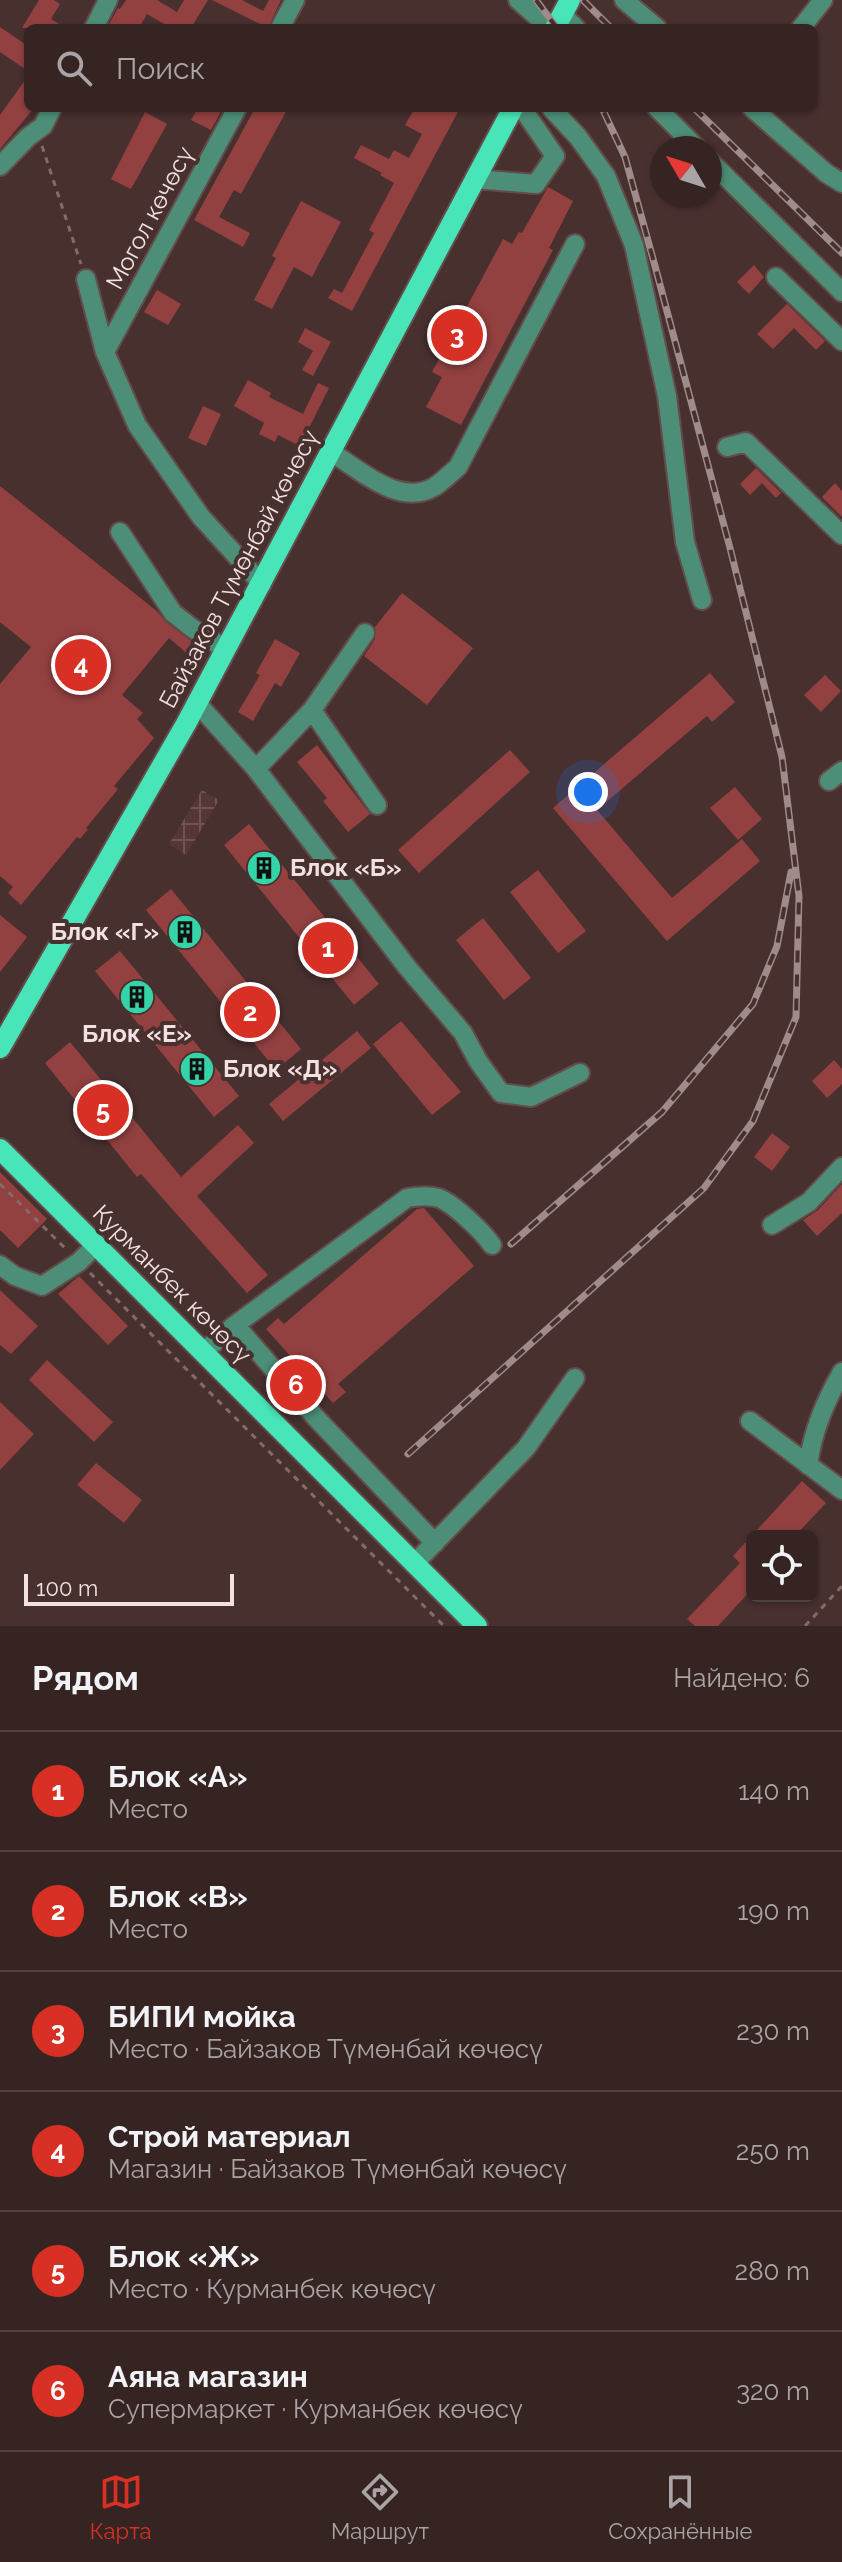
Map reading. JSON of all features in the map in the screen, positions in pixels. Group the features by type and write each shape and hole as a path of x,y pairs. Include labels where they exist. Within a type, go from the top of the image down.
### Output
{"main road":[{"name":"Байзаков Түмөнбай көчөсү","path":"0,1048 262,584 511,112"},
{"name":"Курманбек көчөсү","path":"0,1149 477,1626"}],"street":[{"path":"96,24 108,0"},
{"path":"282,24 295,0"},
{"path":"518,0 563,20"},
{"path":"624,0 652,24"},
{"path":"804,24 823,0"},
{"path":"0,166 43,126 50,112"},
{"name":"Могол көчөсү","path":"105,352 235,112"},
{"path":"475,179 536,184 555,156 525,112"},
{"path":"555,112 578,137 606,176 634,245 667,396 685,542 702,600"},
{"path":"661,112 685,136"},
{"path":"757,112 826,173 842,183"},
{"path":"722,173 842,292"},
{"path":"331,452 394,491 414,493 433,488 458,467 575,244"},
{"path":"776,277 842,341"},
{"path":"86,279 105,352 137,425 201,517 262,584"},
{"path":"727,447 746,442 842,535"},
{"path":"120,532 173,613 226,649"},
{"path":"256,769 312,710 365,633"},
{"path":"197,703 256,769 407,967 463,1033 501,1093 531,1097 580,1073"},
{"path":"312,710 377,805"},
{"path":"772,1225 809,1202 842,1167"},
{"path":"203,1352 407,1198 419,1195 440,1198 484,1233 492,1245"},
{"path":"0,1265 15,1276 42,1286 79,1262 96,1245"},
{"path":"235,1325 318,1420 435,1543"},
{"path":"808,1465 823,1406 842,1372"},
{"path":"414,1564 526,1448 575,1378"},
{"path":"750,1421 842,1490"}],"path":[{"path":"36,130 86,279"},
{"path":"0,1184 444,1626"},
{"path":"805,1626 842,1586"}],"shaded area":[{"path":"202,790 219,800 186,855 169,844"}],"building":[{"path":"39,0 54,0 60,4 51,19 59,24 24,24"},
{"path":"126,0 157,0 177,12 184,0 208,0 193,24 164,24 147,14 141,24 109,24"},
{"path":"212,0 242,0 263,11 269,0 281,0 270,24 260,24"},
{"path":"0,27 24,43 24,68 0,52"},
{"path":"24,82 24,112 31,112 0,149 0,115"},
{"path":"145,112 167,124 131,189 111,179"},
{"path":"196,112 221,112 211,130 191,120"},
{"path":"253,112 286,112 241,194 234,190 219,217 250,233 243,247 194,220"},
{"path":"413,112 458,112 352,311 328,298 334,289 342,293 374,233 369,230 394,183 354,158 361,145 389,159 394,150 409,158 422,134 405,125"},
{"path":"548,187 573,201 549,248 553,250 461,425 426,407 442,377 432,372 503,239 512,244 519,232 522,233"},
{"path":"301,201 341,222 312,277 294,267 272,309 254,300 276,258 272,256"},
{"path":"754,265 764,277 749,294 737,282"},
{"path":"157,290 181,304 168,325 144,312"},
{"path":"787,304 825,341 816,350 794,328 773,349 757,334"},
{"path":"305,328 331,342 313,376 302,370 313,351 298,342"},
{"path":"248,380 271,393 269,397 303,414 318,383 329,388 300,446 278,435 275,442 259,434 264,423 234,406"},
{"path":"203,406 221,414 206,446 188,438"},
{"path":"756,468 781,493 776,498 762,483 750,495 740,484"},
{"path":"835,483 842,491 842,517 822,497"},
{"path":"0,486 198,646 190,656 169,638 122,695 143,713 137,719 154,738 114,786 118,789 88,829 80,839 77,837 21,905 8,893 13,887 0,876 0,684 31,647 0,622"},
{"path":"402,593 473,648 427,705 364,656 375,639 375,627"},
{"path":"275,639 300,653 281,687 275,683 253,721 238,712 260,675 256,673"},
{"path":"710,673 735,702 712,722 707,716 597,810 672,898 742,839 760,861 667,941 553,808"},
{"path":"825,675 841,691 821,712 804,695"},
{"path":"317,745 370,814 348,832 323,801 327,798 297,762"},
{"path":"510,750 530,772 419,873 398,850"},
{"path":"735,787 762,819 738,840 710,808"},
{"path":"249,824 379,984 354,1005 224,845"},
{"path":"538,870 586,931 558,953 510,892"},
{"path":"171,889 301,1049 276,1070 146,910"},
{"path":"0,915 27,937 0,972"},
{"path":"483,918 531,978 504,1000 456,940"},
{"path":"120,951 239,1096 214,1117 95,971"},
{"path":"401,1021 461,1092 432,1115 373,1044"},
{"path":"357,1031 371,1048 283,1121 269,1104"},
{"path":"70,1042 181,1177 238,1125 254,1143 197,1196 268,1275 247,1293 141,1174 137,1177 45,1063"},
{"path":"834,1060 842,1069 842,1084 827,1098 812,1081"},
{"path":"772,1133 790,1147 772,1171 754,1157"},
{"path":"0,1172 47,1219 18,1248 0,1230"},
{"path":"842,1184 842,1213 817,1236 803,1220 818,1210"},
{"path":"424,1208 474,1266 338,1384 346,1392 333,1403 266,1329 278,1318 284,1324 417,1209"},
{"path":"79,1276 128,1326 108,1345 58,1294"},
{"path":"0,1290 38,1326 11,1354 0,1345"},
{"path":"47,1360 113,1422 94,1442 29,1380"},
{"path":"0,1402 34,1434 0,1470"},
{"path":"96,1463 142,1500 124,1523 77,1485"},
{"path":"802,1481 826,1503 801,1530 757,1530"},
{"path":"746,1542 746,1596 718,1626 695,1626 687,1619 740,1563 733,1556"}],"railway":[{"path":"536,0 554,24"},
{"path":"583,0 607,24"},
{"path":"408,1454 704,1188 753,1121 796,1017 799,896 782,757 730,548 625,157 604,112"},
{"path":"698,112 842,253"},
{"path":"511,1244 662,1112 753,1004 777,946 791,872"}],"place":[{"name":"БИПИ мойка","path":"457,335"},
{"name":"Строй материал","path":"81,665"},
{"name":"Блок «Б»","path":"264,868"},
{"name":"Блок «Г»","path":"185,932"},
{"name":"Блок «А»","path":"328,948"},
{"name":"Блок «Е»","path":"137,997"},
{"name":"Блок «В»","path":"250,1012"},
{"name":"Блок «Д»","path":"197,1069"},
{"name":"Блок «Ж»","path":"103,1110"},
{"name":"Аяна магазин","path":"296,1385"}]}
